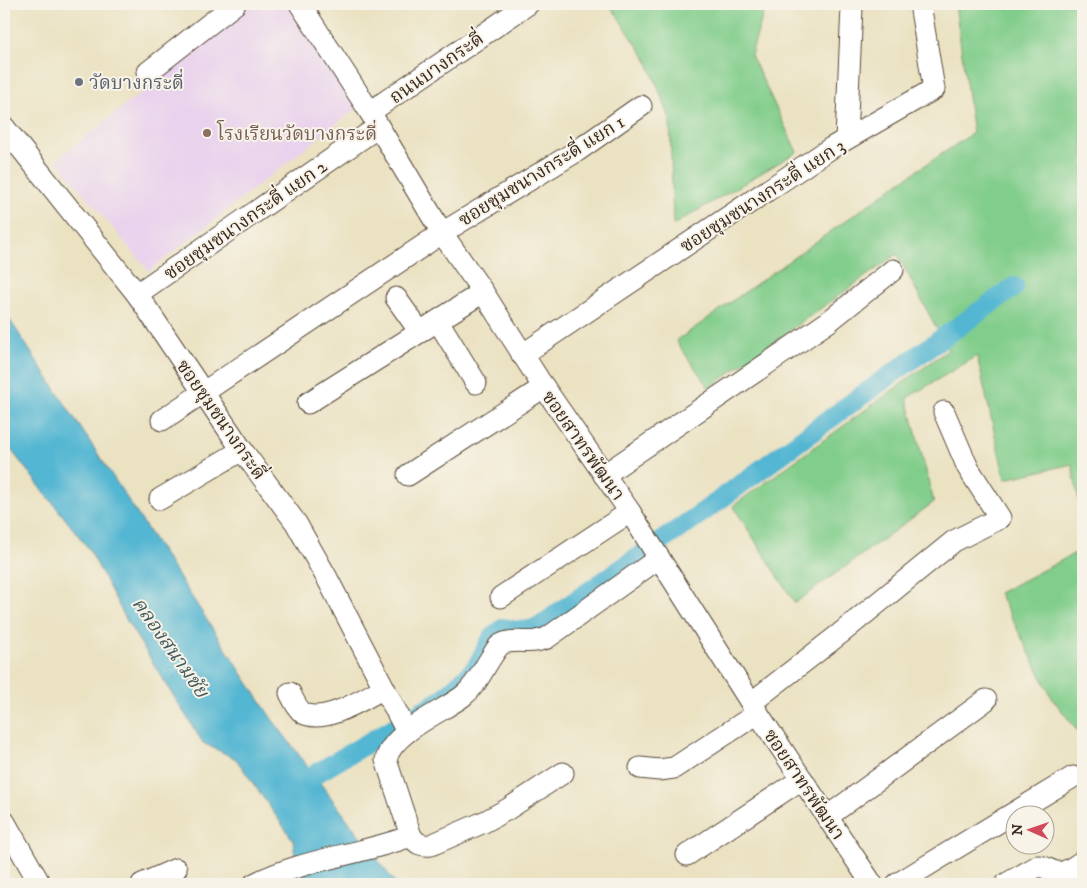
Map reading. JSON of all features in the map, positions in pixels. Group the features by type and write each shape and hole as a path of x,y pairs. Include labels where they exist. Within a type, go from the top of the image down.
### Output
{"street":[{"path":"148,72 235,4"},
{"name":"ซอยสาทรพัฒนา","path":"300,4 374,120 442,233 483,292 522,355 630,512 754,708 872,884"},
{"name":"ถนนบางกระดี่","path":"374,120 528,4"},
{"name":"ซอยชุมชนางกระดี่ แยก 3","path":"522,355 830,148 934,89 920,4"},
{"path":"846,139 852,7"},
{"name":"ซอยชุมชนางกระดี่ แยก 1","path":"162,420 442,233 577,151 641,106"},
{"name":"ซอยชุมชนางกระดี่ แยก 2","path":"137,294 374,120"},
{"name":"ซอยชุมชนางกระดี่","path":"4,127 137,294 242,450 296,523 327,578 404,726"},
{"path":"604,474 828,322 893,270"},
{"path":"308,403 483,292"},
{"path":"396,298 429,326 476,383"},
{"path":"408,475 544,387"},
{"path":"640,768 659,770 674,768 754,708 841,633 954,541 1000,518 968,468 944,412"},
{"path":"160,499 242,450"},
{"path":"501,597 630,512"},
{"path":"563,774 484,822 457,832 431,845 422,846 411,836 386,760 387,753 404,726 466,694 477,682 499,646 506,642 536,641 547,638 655,551"},
{"path":"290,693 300,711 306,714 318,715 339,711 384,688"},
{"path":"827,817 986,700"},
{"path":"897,884 1073,777"},
{"path":"687,856 802,779"},
{"path":"4,821 40,884"},
{"path":"254,884 285,870 366,850 411,836"},
{"path":"1006,884 1038,866 1043,866 1055,873 1062,874 1083,861"},
{"path":"142,884 176,869"}],"shaded area":[{"name":"โรงเรียนวัดบางกระดี่","path":"254,4 286,4 358,107 149,271 56,160"}],"green space":[{"path":"609,4 766,4 751,55 797,152 673,225 670,118 647,60"},
{"path":"955,4 1083,4 1083,524 1072,464 1005,479 977,356 907,398 934,502 795,603 733,506 948,350 897,254 709,388 676,341 903,180 973,133"},
{"path":"1083,549 1083,738 1052,698 999,593"}],"water":[{"name":"คลองสนามชัย","path":"4,311 272,719 396,884 298,884 293,840 236,759 203,743 128,623 89,549 4,441"}],"waterway":[{"path":"290,789 444,698 476,668 492,638 504,628 522,631 529,630 548,621 703,512 1014,287"}],"place":[{"name":"วัดบางกระดี่","path":"79,82"},
{"name":"โรงเรียนวัดบางกระดี่","path":"207,133"}]}
